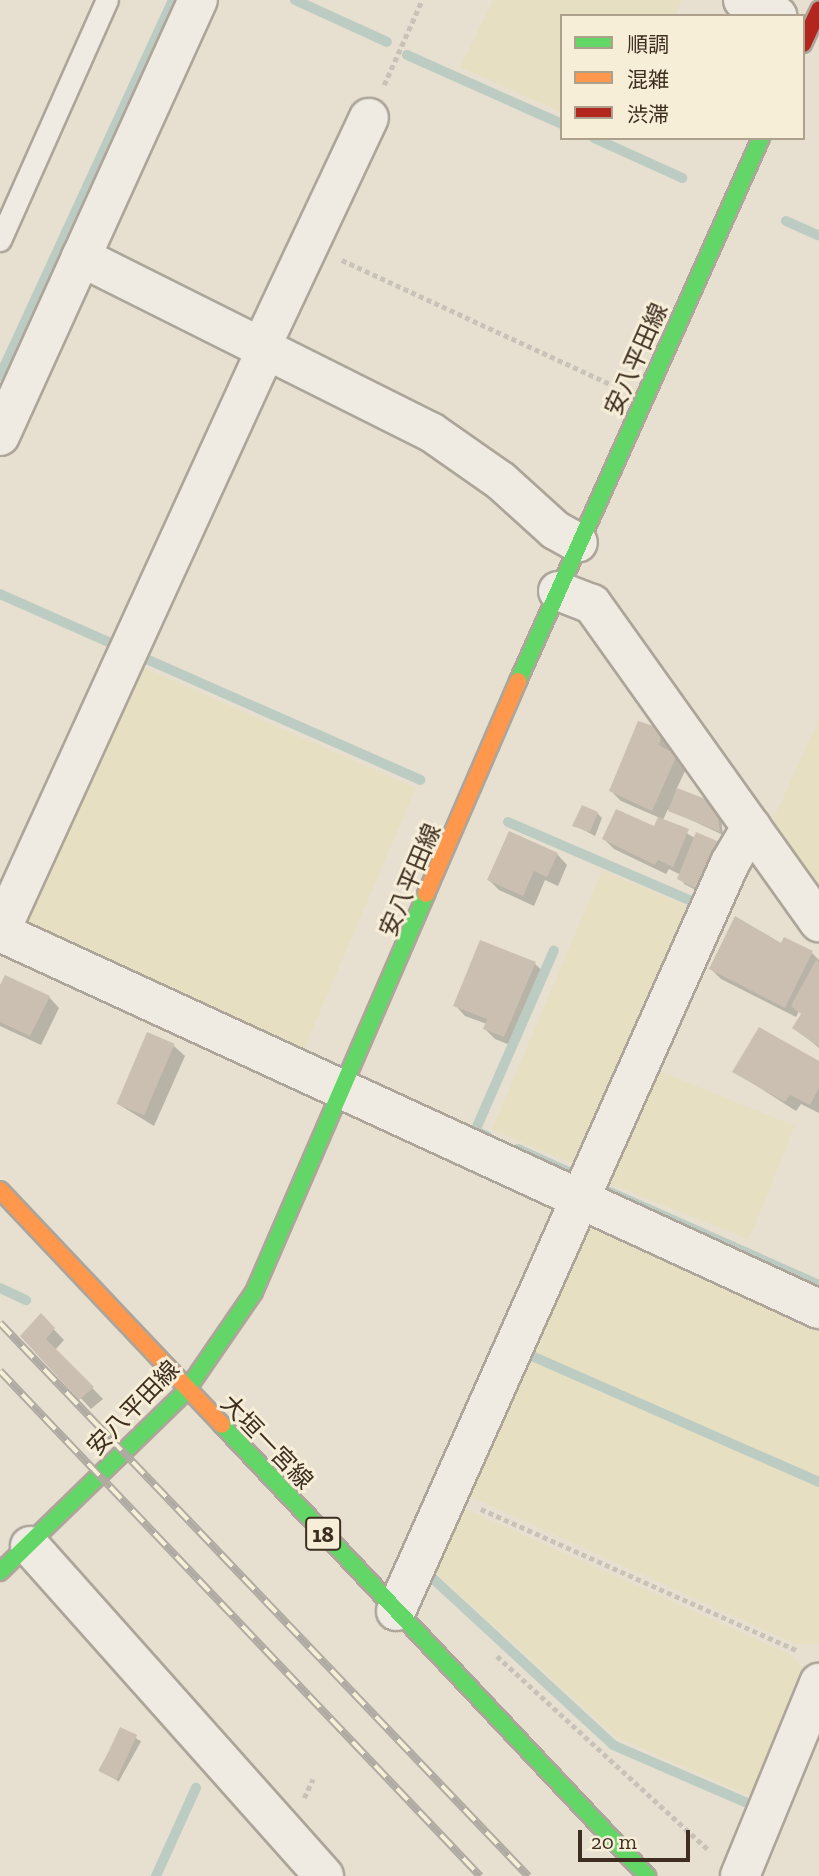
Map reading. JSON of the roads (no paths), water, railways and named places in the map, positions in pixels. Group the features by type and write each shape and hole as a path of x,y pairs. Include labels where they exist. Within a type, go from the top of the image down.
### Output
{"main road":[{"name":"安八平田線","path":"0,1572 30,1546 186,1391 254,1292 339,1088 402,955 578,543 760,140"},
{"name":"大垣一宮線","path":"0,1190 186,1391 647,1876"}],"street":[{"path":"0,436 198,0"},
{"path":"743,0 775,14"},
{"path":"369,118 309,245 0,932 819,1309"},
{"path":"81,257 431,432 501,481 555,530 578,543"},
{"path":"558,591 592,604 819,922"},
{"path":"396,1611 730,863 751,827"},
{"path":"30,1546 324,1876"},
{"path":"739,1869 813,1669"}],"lane":[{"path":"0,240 107,0"}],"waterway":[{"path":"0,376 173,0"},
{"path":"295,0 387,42"},
{"path":"407,55 560,123"},
{"path":"598,140 682,178"},
{"path":"786,221 819,236"},
{"path":"0,594 115,645"},
{"path":"144,658 420,780"},
{"path":"508,822 698,904"},
{"path":"487,1136 475,1131 554,950"},
{"path":"518,1149 573,1174"},
{"path":"610,1192 819,1285"},
{"path":"0,1288 26,1300"},
{"path":"525,1353 819,1482"},
{"path":"428,1574 613,1745 745,1802"},
{"path":"156,1876 196,1788"}],"railway":[{"path":"0,1323 528,1876"},
{"path":"0,1371 480,1876"}]}
